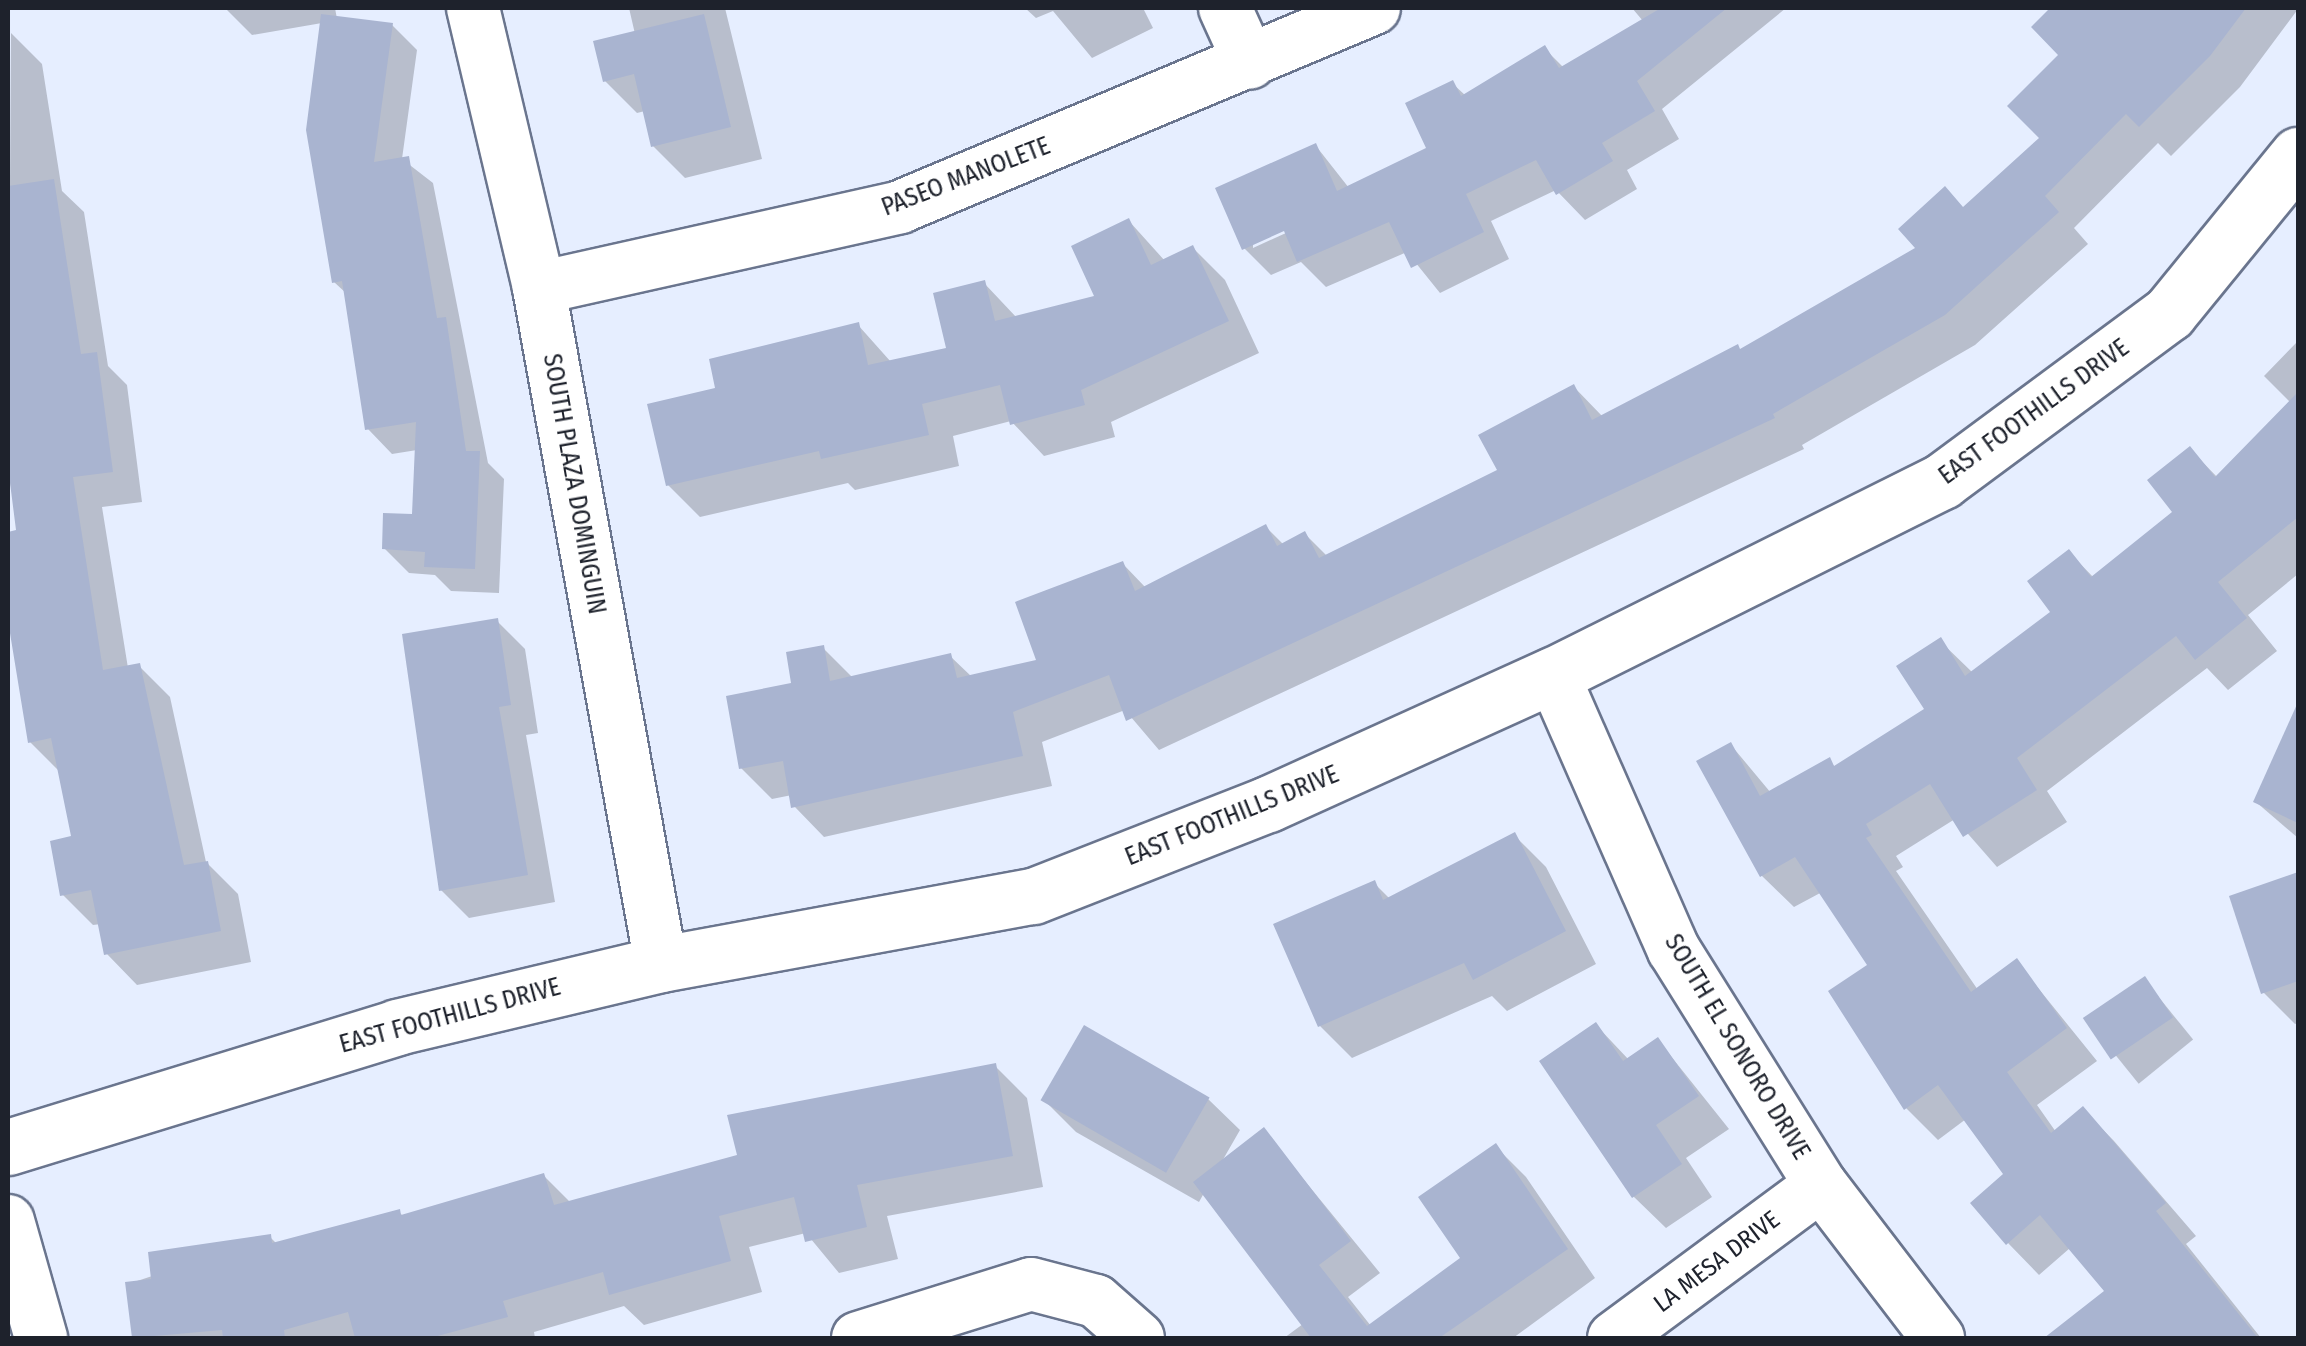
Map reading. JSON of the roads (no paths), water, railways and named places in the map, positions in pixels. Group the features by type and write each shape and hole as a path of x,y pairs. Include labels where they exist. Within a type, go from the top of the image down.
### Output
{"street":[{"name":"SOUTH PLAZA DOMINGUIN","path":"473,8 539,288 661,964"},
{"path":"1225,8 1250,63"},
{"name":"PASEO MANOLETE","path":"539,288 900,207 1374,8"},
{"name":"EAST FOOTHILLS DRIVE","path":"8,1147 397,1027 661,964 1034,896 1268,804 1553,675 1942,481 2169,313 2298,155"},
{"name":"SOUTH EL SONORO DRIVE","path":"1553,675 1674,950 1820,1185 1938,1338"},
{"name":"LA MESA DRIVE","path":"1614,1338 1820,1185"},
{"path":"8,1222 41,1338"},
{"path":"858,1338 1031,1284 1096,1302 1138,1338"}]}
